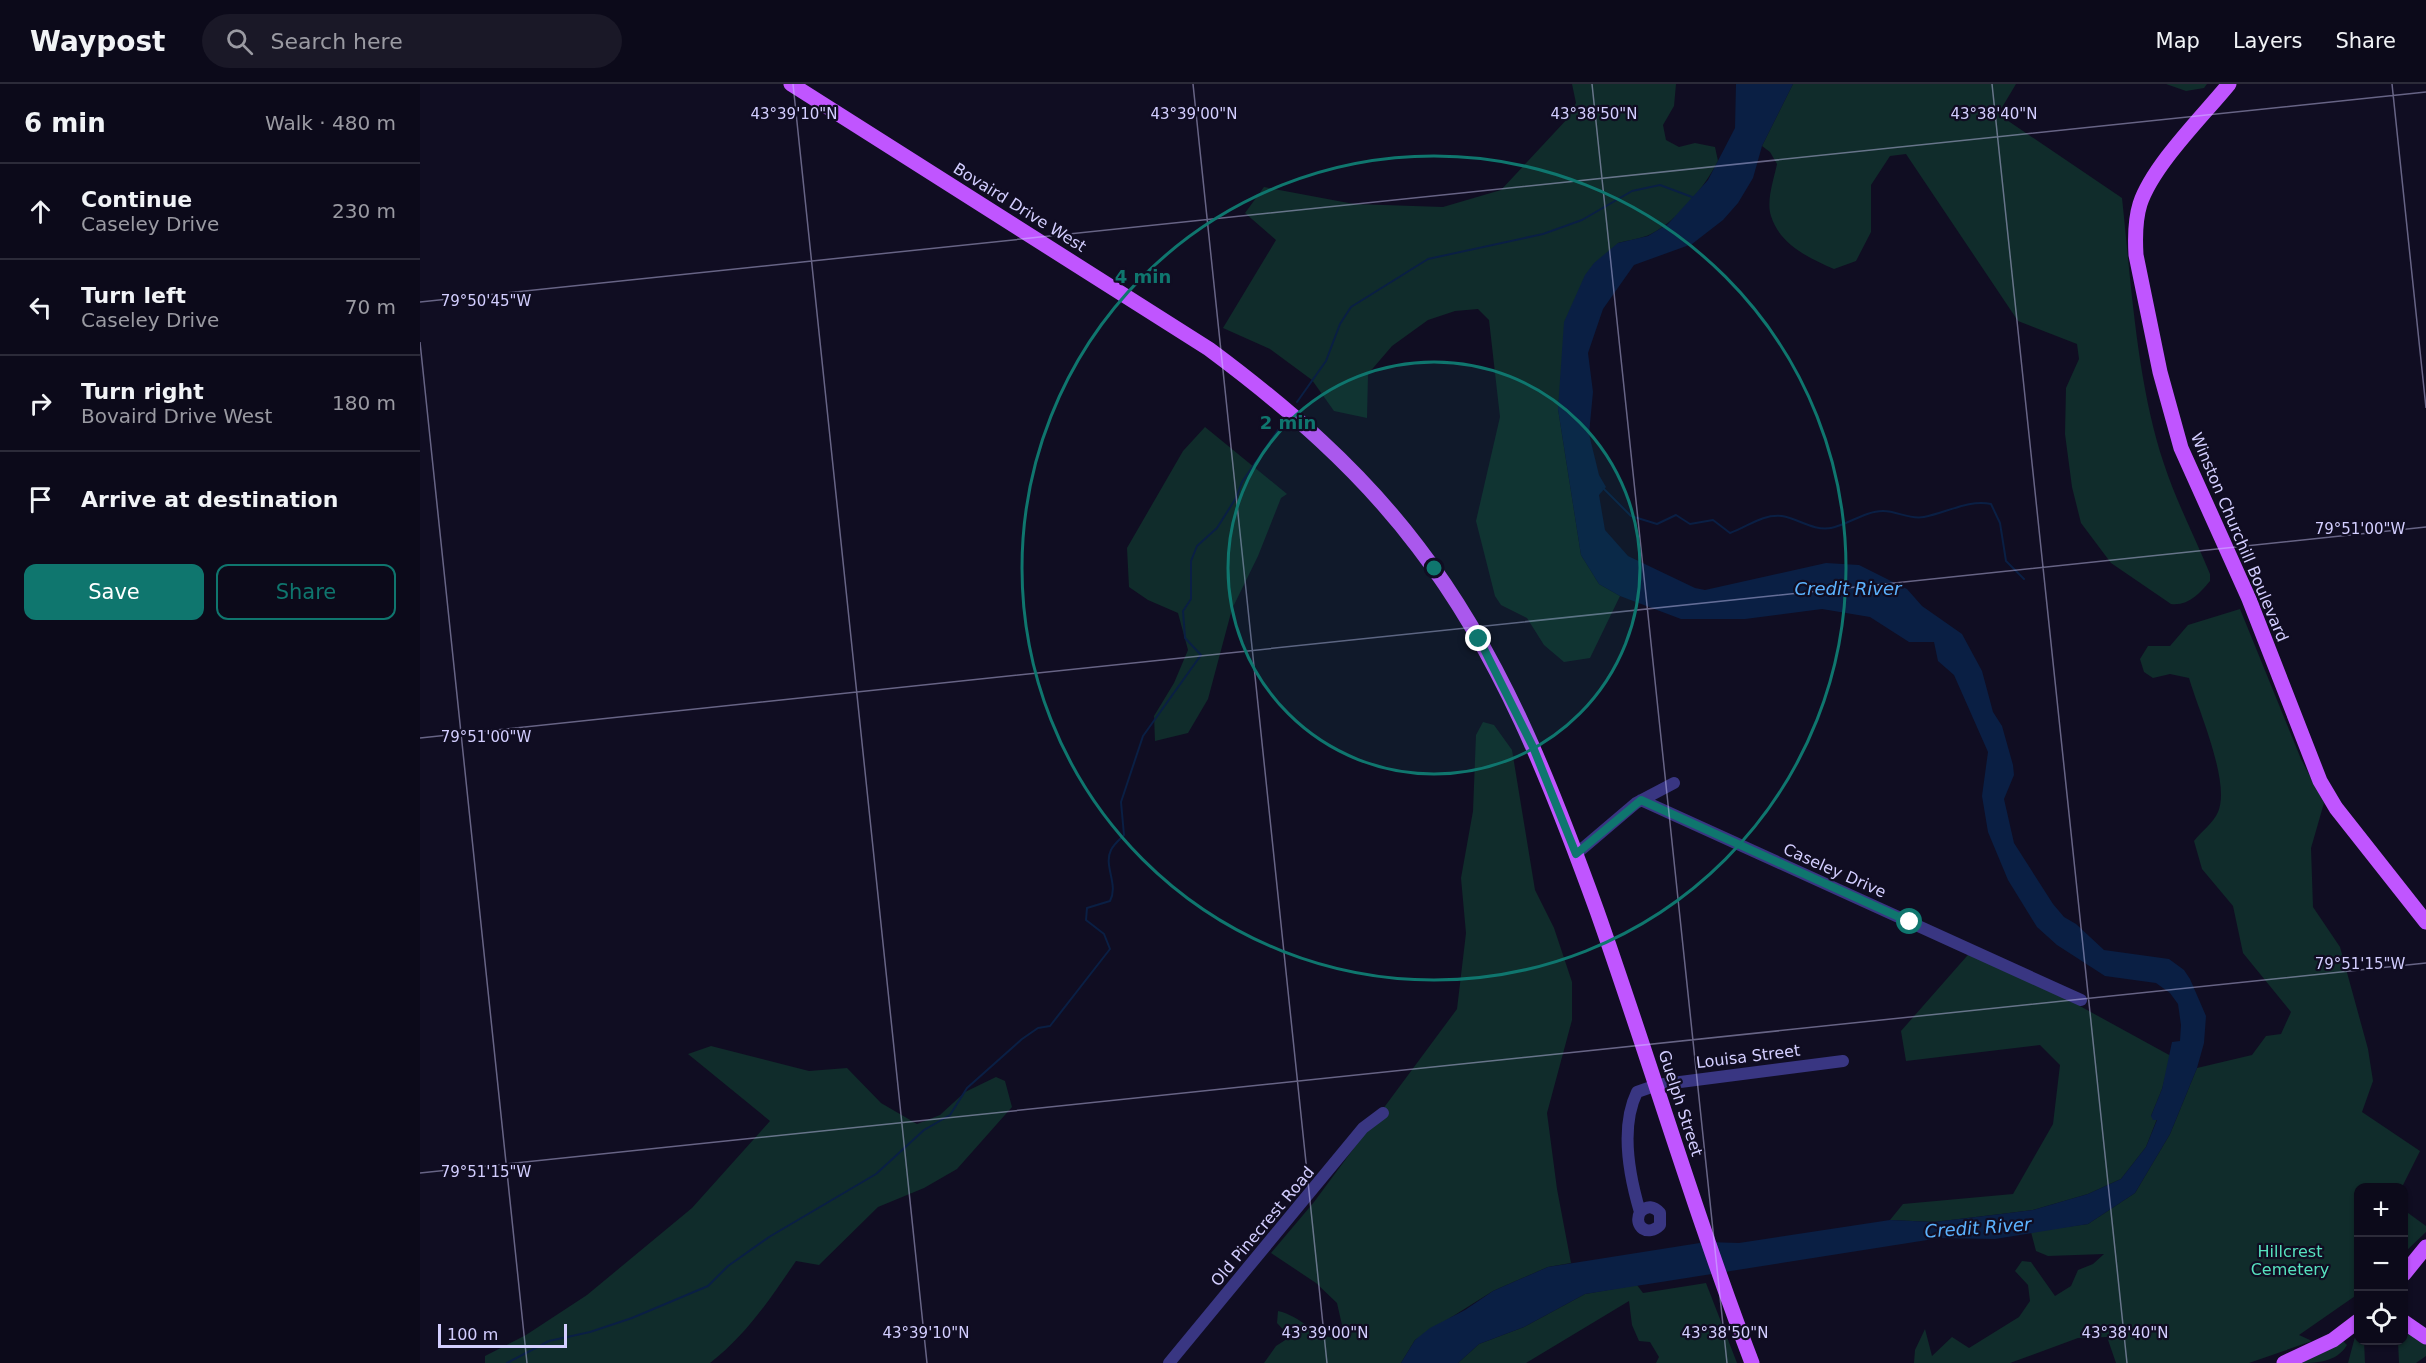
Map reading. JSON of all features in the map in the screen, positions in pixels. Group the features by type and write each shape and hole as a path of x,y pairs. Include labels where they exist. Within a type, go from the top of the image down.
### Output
{"main road":[{"name":"Bovaird Drive West","path":"791,84 1161,316 1262,389 1319,437 1385,506 1453,597 1503,683 1533,747 1576,854"},
{"name":"Winston Churchill Boulevard","path":"2229,84 2164,163 2141,202 2137,219 2136,255 2160,372 2181,448 2249,599 2320,781 2336,808 2426,922"},
{"name":"Guelph Street","path":"1576,854 1657,1085 1704,1232 1752,1363"},
{"path":"2408,1268 2426,1247"},
{"path":"2284,1363 2333,1340 2354,1324"},
{"path":"2408,1325 2426,1337"}],"street":[{"path":"1576,854 1641,800 1674,783"},
{"name":"Caseley Drive","path":"1641,800 2081,1000"},
{"name":"Louisa Street","path":"1657,1085 1843,1061"},
{"path":"1640,1212 1629,1160 1630,1106 1637,1092 1657,1085"},
{"name":"Old Pinecrest Road","path":"1169,1363 1363,1128 1383,1113"}],"green space":[{"path":"1572,84 1676,84 1674,106 1663,125 1666,140 1679,147 1695,143 1715,147 1718,161 1698,192 1671,220 1647,236 1618,243 1558,409 1581,555 1599,584 1620,596 1590,658 1564,662 1544,645 1527,618 1501,605 1495,596 1476,521 1500,417 1489,320 1478,309 1455,311 1428,320 1392,346 1368,374 1367,418 1334,411 1312,380 1270,349 1223,328 1276,240 1245,213 1264,187 1354,204 1443,207 1501,190 1569,117 1576,103"},
{"path":"1793,84 2016,84 1998,114 2122,198 2136,332 2147,400 2174,492 2210,574 2210,581 2194,598 2183,603 2171,604 2111,563 2081,523 2072,487 2065,434 2066,388 2079,359 2077,344 2018,321 1906,154 1890,156 1871,185 1871,232 1856,261 1834,269 1805,255 1781,235 1771,216 1769,203 1777,164 1770,152 1762,146"},
{"path":"2166,84 2207,84 2204,88 2186,91"},
{"path":"1205,427 1287,494 1281,498 1258,556 1232,609 1208,699 1188,733 1155,741 1154,716 1174,683 1188,650 1178,613 1148,600 1129,587 1127,548 1183,451"},
{"name":"Hillcrest Cemetery","path":"2240,609 2301,759 2324,803 2311,848 2313,907 2340,947 2368,1049 2373,1081 2362,1112 2420,1151 2404,1183 2354,1183 2354,1297 2299,1335 2312,1341 2249,1363 2116,1363 2107,1337 2078,1338 2010,1363 1914,1363 1915,1350 1925,1329 1932,1356 1952,1337 1969,1348 2019,1317 2030,1301 2028,1285 2015,1271 2022,1261 2031,1262 2055,1296 2071,1286 2078,1270 2093,1264 2104,1254 2048,1256 2036,1251 2031,1232 2088,1224 2135,1193 2170,1134 2197,1068 2252,1055 2266,1036 2281,1034 2291,1012 2243,953 2233,906 2202,869 2194,841 2218,812 2221,799 2220,783 2212,746 2189,678 2170,674 2153,678 2144,672 2140,659 2148,646 2170,646 2188,625"},
{"path":"1483,722 1494,725 1512,750 1535,890 1554,928 1572,982 1572,1020 1547,1113 1557,1189 1571,1263 1548,1267 1493,1291 1415,1340 1401,1363 1264,1363 1276,1346 1290,1337 1277,1323 1278,1311 1294,1317 1320,1334 1335,1338 1342,1325 1337,1303 1316,1283 1271,1253 1314,1202 1457,1009 1466,933 1461,878 1473,811 1476,735"},
{"path":"1974,948 2171,1056 2162,1089 2151,1116 2157,1119 2146,1147 2121,1179 2088,1194 2033,1210 1934,1222 1890,1220 1903,1204 2013,1194 2053,1124 2060,1065 2040,1045 1906,1061 1901,1031"},
{"path":"711,1046 809,1071 847,1068 881,1103 917,1124 940,1115 965,1092 996,1077 1005,1081 1012,1107 957,1169 924,1188 878,1207 819,1265 796,1261 747,1328 710,1363 485,1363 485,1356 526,1335 587,1295 692,1208 770,1121 688,1054"},
{"path":"2408,1213 2426,1226 2426,1232 2408,1249"},
{"path":"1706,1283 1737,1363 1656,1363 1659,1357 1650,1342 1639,1341 1632,1325 1629,1301 1526,1363 1458,1363 1479,1344 1524,1327 1585,1294 1637,1285 1643,1293"},
{"path":"2408,1333 2426,1344 2426,1356 2416,1363 2399,1363 2398,1345 2408,1345"},
{"path":"2342,1340 2347,1345 2331,1359 2297,1363"},
{"path":"2354,1340 2354,1345 2364,1345 2365,1363 2348,1363"}],"water":[{"name":"Credit River","path":"1736,84 1793,84 1762,146 1753,178 1738,203 1723,220 1692,244 1634,265 1603,309 1588,353 1593,392 1589,434 1599,475 1606,487 1599,495 1605,530 1628,556 1695,588 1705,590 1826,563 1859,565 1907,589 1922,606 1962,634 1982,671 1993,712 2002,726 2013,765 2014,775 2004,799 2014,843 2053,904 2064,917 2076,924 2104,950 2169,959 2184,970 2206,1016 2204,1043 2197,1068 2170,1134 2135,1193 2088,1224 1995,1239 1940,1238 1585,1294 1524,1327 1479,1344 1458,1363 1401,1363 1415,1340 1430,1328 1465,1310 1493,1291 1548,1267 1706,1242 1739,1243 1890,1220 1934,1222 2033,1210 2088,1194 2121,1179 2146,1147 2157,1120 2153,1120 2151,1116 2162,1089 2172,1042 2180,1041 2181,1025 2178,1004 2170,993 2156,983 2105,976 2057,945 2037,927 2008,880 1988,832 1982,796 1988,752 1954,675 1938,661 1934,642 1909,642 1870,617 1822,609 1745,619 1681,619 1620,596 1599,584 1581,555 1558,409 1564,322 1585,275 1594,263 1618,243 1648,236 1668,224 1708,180 1735,128"}],"waterway":[{"path":"1297,402 1326,361 1340,324 1351,307 1428,259 1543,234 1582,220 1632,191 1660,185 1692,197"},
{"path":"507,1363 549,1341 590,1332 632,1318 708,1286 728,1266 769,1237 876,1174 924,1130 950,1115 967,1088 1022,1039 1038,1028 1050,1026 1110,949 1104,934 1086,920 1087,908 1110,901 1112,895 1109,856 1113,846 1124,835 1121,802 1143,736 1201,655 1185,638 1183,611 1191,599 1191,561 1197,546 1217,528 1236,498 1242,482 1283,423"},
{"path":"1603,488 1631,516 1657,524 1676,515 1690,524 1713,520 1730,533 1761,519 1774,516 1782,516 1812,526 1831,528 1876,512 1888,511 1919,518 1974,503 1991,504 2000,523 2006,561 2024,579"}],"route":[{"path":"1479,639 1533,747 1576,854 1641,800 1910,922"}]}
